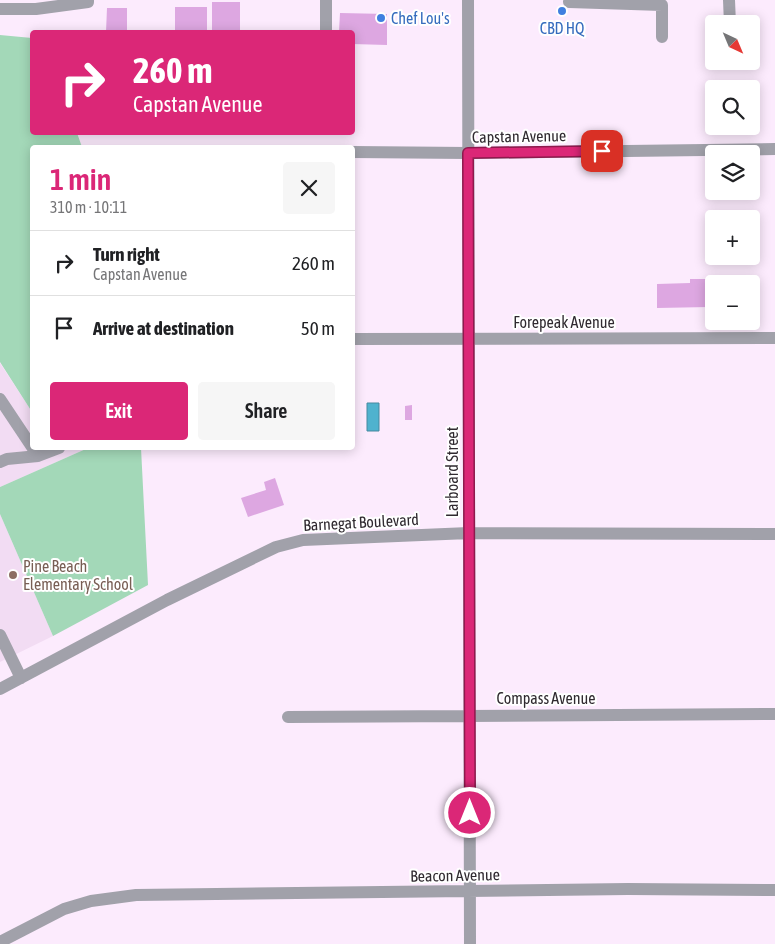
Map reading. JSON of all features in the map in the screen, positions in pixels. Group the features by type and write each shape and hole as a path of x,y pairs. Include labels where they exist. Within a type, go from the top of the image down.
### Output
{"street":[{"path":"0,9 36,8 88,2 88,0"},
{"path":"326,0 326,30"},
{"name":"Larboard Street","path":"468,0 470,944"},
{"path":"729,0 730,15"},
{"path":"569,2 662,5 662,37"},
{"name":"Capstan Avenue","path":"355,152 468,153 775,148"},
{"name":"Forepeak Avenue","path":"355,339 775,338"},
{"path":"0,399 30,444"},
{"path":"34,450 38,456"},
{"path":"0,462 7,459 38,456 54,450"},
{"name":"Barnegat Boulevard","path":"0,689 167,600 276,547 303,540 469,533 775,534"},
{"path":"0,635 21,678"},
{"name":"Compass Avenue","path":"288,717 775,714"},
{"name":"Beacon Avenue","path":"0,942 64,909 91,902 136,895 775,890"}],"shaded area":[{"path":"0,363 30,409 30,450 83,450 0,487"},
{"name":"Pine Beach Elementary School","path":"0,514 53,636 0,662"}],"green space":[{"path":"0,35 30,38 30,135 78,135 81,145 30,145 30,409 0,362"},
{"path":"83,450 141,450 148,585 53,636 0,514 0,487"}],"water":[{"path":"367,403 379,403 379,431 367,431"}],"building":[{"path":"212,2 240,2 240,30 212,30"},
{"path":"175,7 207,7 207,30 175,30"},
{"path":"107,8 127,8 127,30 106,30"},
{"path":"340,13 387,14 387,45 355,44 355,30 339,30"},
{"path":"690,279 705,279 705,307 657,308 657,284 690,283"},
{"path":"412,405 412,420 405,420 405,406"},
{"path":"275,478 284,505 248,517 241,498 266,490 264,482"}],"place":[{"name":"CBD HQ","path":"562,11"},
{"name":"Chef Lou's","path":"381,18"},
{"name":"Pine Beach Elementary School","path":"13,575"}],"route":[{"path":"470,813 468,153 602,151"}]}
